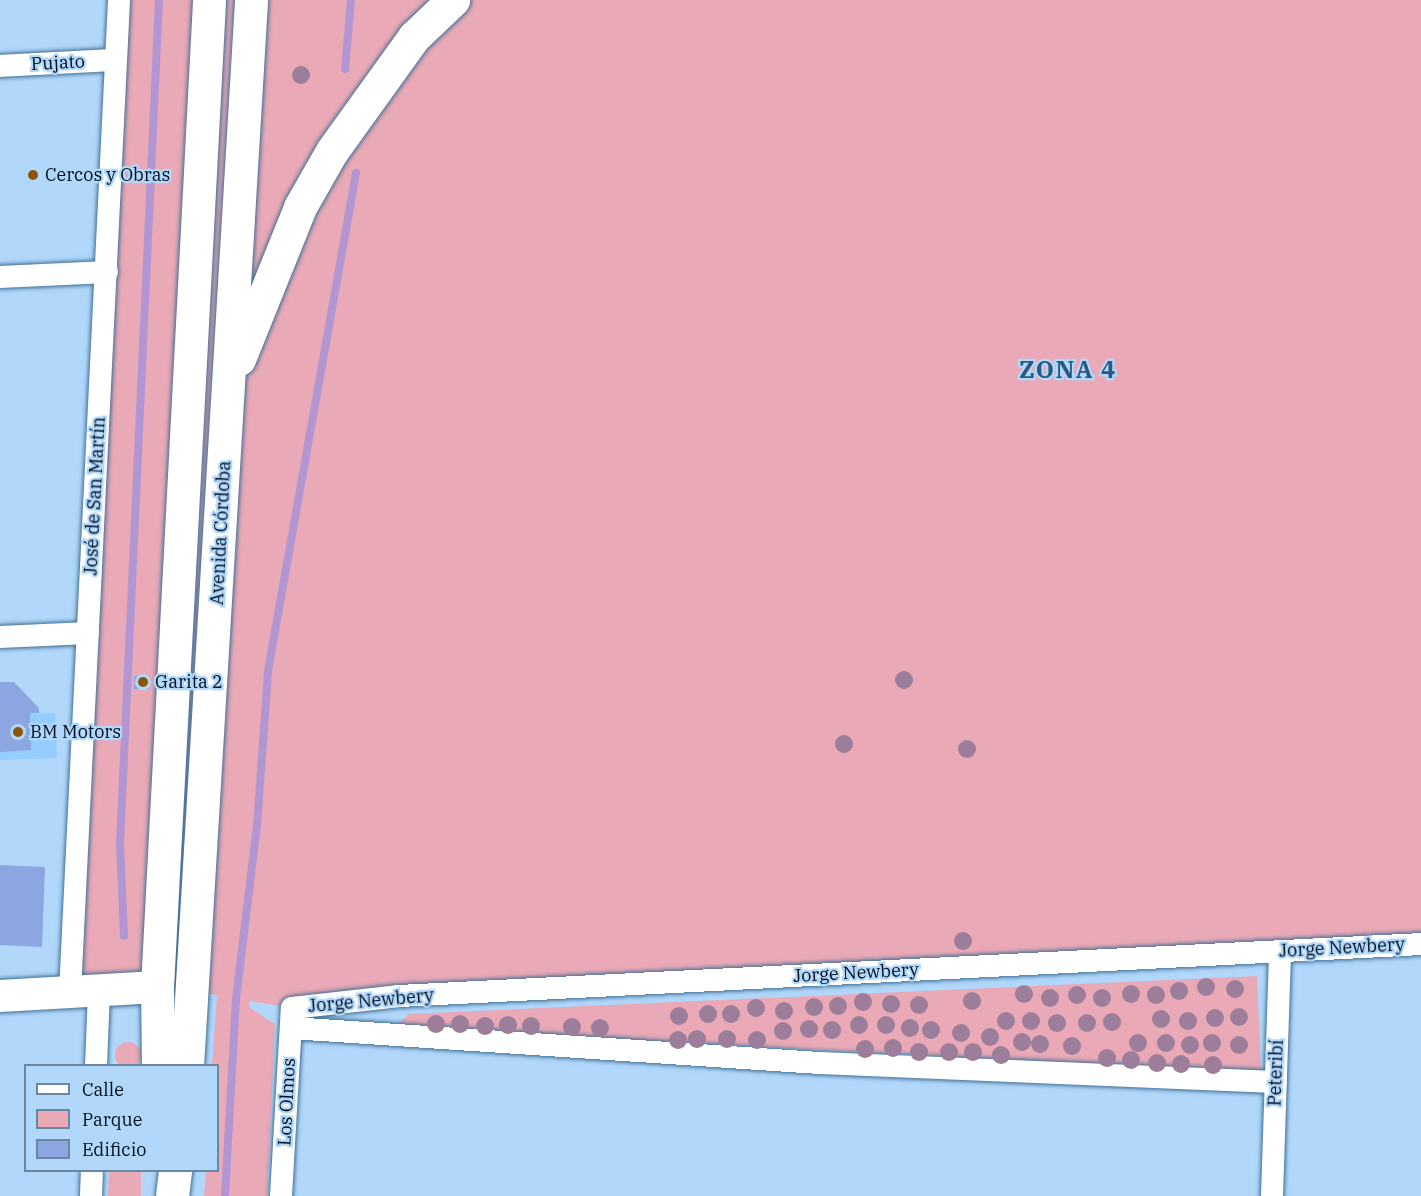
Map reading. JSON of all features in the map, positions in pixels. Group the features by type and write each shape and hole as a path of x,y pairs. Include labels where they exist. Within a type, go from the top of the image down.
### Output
{"main road":[{"path":"192,0 205,85"},
{"path":"158,1064 158,987 209,0"},
{"name":"Avenida Córdoba","path":"187,1064 251,0"},
{"path":"229,385 305,198 375,88 414,37 453,0"},
{"path":"159,1172 160,1196"},
{"path":"172,1196 175,1172"}],"street":[{"name":"José de San Martín","path":"96,1064 85,991 88,633 118,0"},
{"name":"Pujato","path":"0,66 116,60"},
{"path":"0,277 106,272"},
{"path":"0,637 88,633"},
{"name":"Jorge Newbery","path":"292,1018 399,996 1421,944"},
{"name":"Peteribí","path":"1272,1196 1280,951"},
{"path":"0,996 158,987"},
{"name":"Jorge Newbery","path":"292,1018 819,1064 1276,1082"},
{"name":"Los Olmos","path":"281,1196 292,1018"},
{"path":"91,1196 92,1172"}],"shaded area":[{"path":"55,713 57,758 0,760 0,715"}],"green space":[{"path":"119,0 1421,0 1421,944 292,1008 250,1001 249,1007 275,1024 267,1196 204,1196 206,1172 219,1172 219,1064 212,1064 217,995 157,987 70,992"},
{"path":"1257,976 1261,1072 393,1028 409,1014"},
{"path":"123,1043 133,1043 140,1050 140,1060 137,1064 119,1064 116,1060 116,1050"},
{"path":"109,1172 141,1172 141,1196 108,1196"}],"building":[{"path":"134,676 150,676 149,689 134,689"},
{"path":"0,682 14,682 39,708 39,713 30,713 31,750 0,752"},
{"path":"0,865 45,867 42,947 0,945"}],"waterway":[{"path":"124,936 120,843 159,0"},
{"path":"345,69 351,0"},
{"path":"225,1196 236,999 257,826 268,671 356,173"}],"place":[{"name":"Cercos y Obras","path":"33,175"},
{"name":"Garita 2","path":"143,682"},
{"name":"BM Motors","path":"18,732"}],"district":[{"name":"ZONA 4","path":"1068,370"}]}
